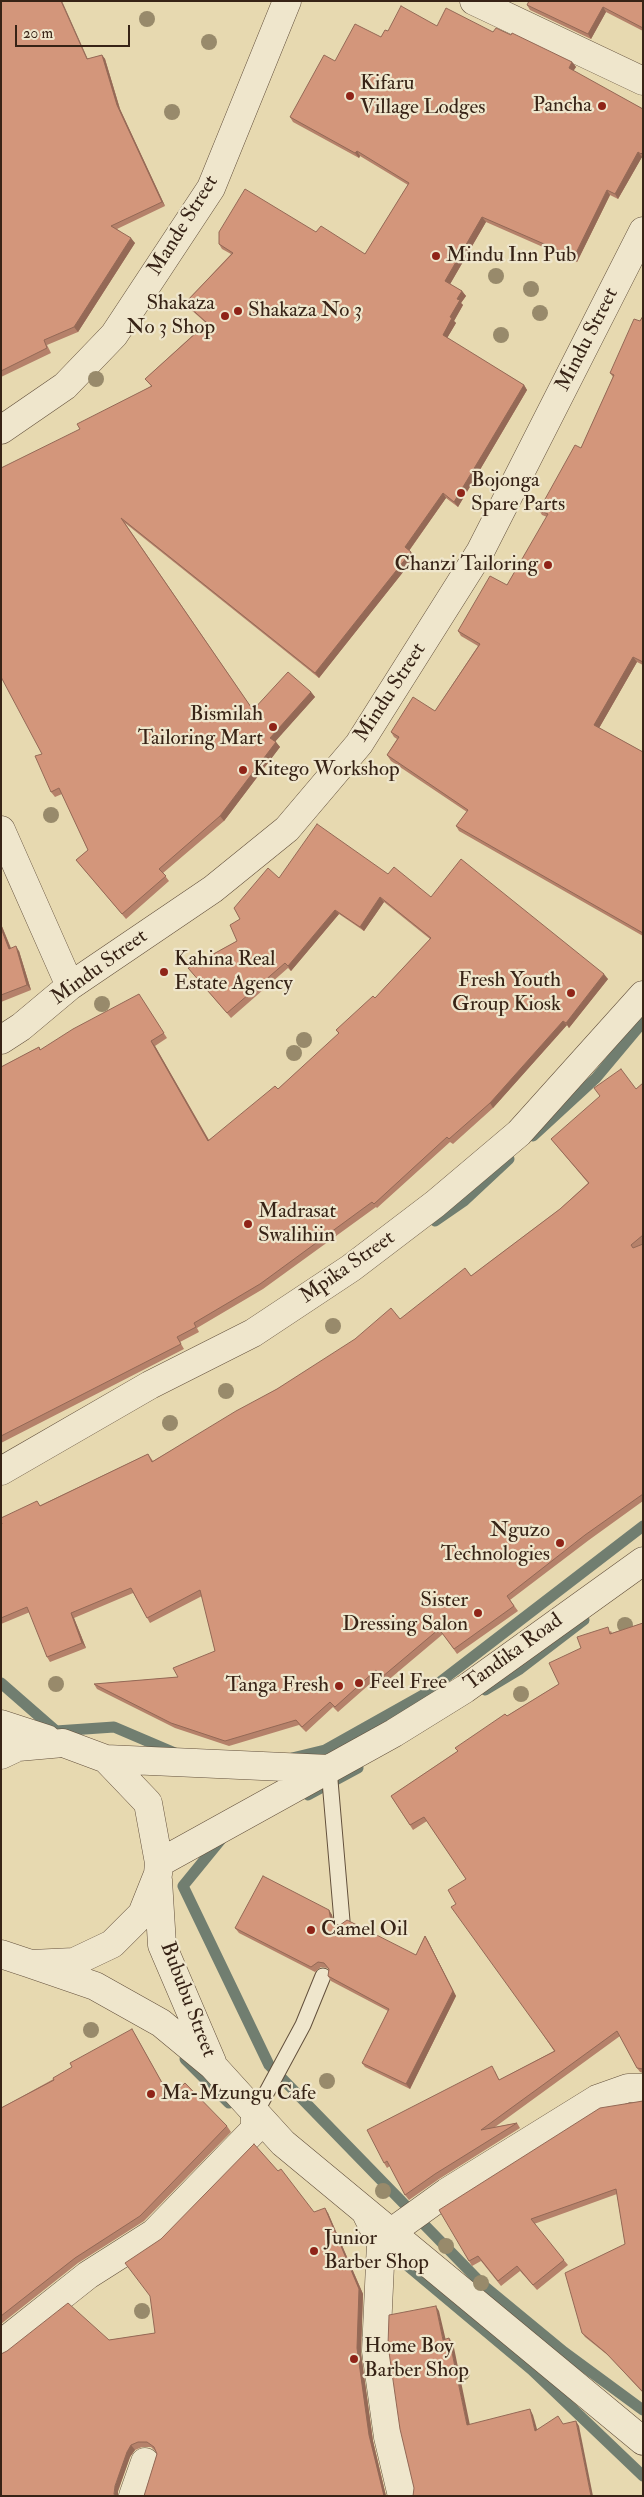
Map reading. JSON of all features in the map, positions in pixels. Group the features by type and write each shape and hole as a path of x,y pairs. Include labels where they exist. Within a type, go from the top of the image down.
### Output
{"street":[{"name":"Mande Street","path":"1,430 65,386 114,334 212,188 287,1"},
{"path":"474,1 643,81"},
{"name":"Mindu Street","path":"1,1040 21,1027 70,986 213,889 287,829 359,744 480,552 643,231"},
{"path":"1,830 70,986"},
{"name":"Mpika Street","path":"1,1471 150,1385 253,1333 351,1268 435,1204 519,1133 643,995"},
{"name":"Tandika Road","path":"158,1869 394,1733 465,1689 643,1561"},
{"path":"1,1724 106,1759 329,1769"},
{"path":"1,1755 18,1747 63,1744"},
{"name":"Bububu Street","path":"106,1759 148,1803 158,1869 162,1945 213,2066"},
{"path":"31,1964 74,1962 112,1944 142,1914 158,1869"},
{"name":"Bububu Street","path":"1,1954 95,1986 162,2022 213,2066"},
{"path":"213,2066 283,2143 643,2440"},
{"path":"390,2233 447,2192 597,2099 628,2088 643,2088"},
{"path":"1,2344 88,2276 154,2233 255,2130 255,2114"},
{"path":"365,2212 381,2243 376,2351 388,2437 402,2496"},
{"path":"134,2496 145,2462"}],"lane":[{"path":"329,1769 342,1920"},
{"path":"255,2114 302,2025 323,1976"}],"building":[{"path":"1,1 61,1 87,59 102,55 117,105 162,202 111,226 131,238 74,327 44,340 47,348 1,371"},
{"path":"529,1 643,1 643,28 603,7 588,34 527,5"},
{"path":"401,6 437,26 446,8 493,32 496,28 511,35 512,33 572,62 569,68 643,109 643,152 641,154 638,152 615,194 607,190 574,257 482,217 445,281 462,291 457,299 460,300 450,317 452,318 443,335 524,385 454,502 443,493 405,547 411,552 315,673 121,518 253,710 288,672 311,692 270,738 276,742 220,816 159,869 166,876 122,914 76,860 88,850 59,788 51,792 35,756 42,754 1,677 1,468 80,429 77,424 152,386 145,379 207,323 185,303 233,253 219,244 219,232 245,189 316,232 321,226 365,254 409,183 357,151 355,153 290,117 324,55 335,61 355,24 381,37 385,30 388,31"},
{"path":"643,316 643,662 633,657 594,725 643,752 643,933 456,826 468,810 387,755 399,737 391,732 413,697 435,711 480,644 458,631 490,576 507,585 548,514 539,510 575,445 581,448 614,375 610,373 634,319 640,321"},
{"path":"317,824 388,874 394,867 431,897 461,859 604,974 566,1023 563,1021 490,1103 449,1139 447,1137 374,1204 372,1202 260,1284 194,1323 196,1327 177,1337 181,1344 1,1436 1,1067 39,1047 40,1050 73,1029 139,994 164,1033 151,1041 208,1141 275,1086 278,1089 339,1033 336,1030 373,996 375,998 431,938 380,897 360,927 335,910 288,966 285,963 227,1013 188,968 237,941 230,925 240,919 234,908 268,868 279,878"},
{"path":"1,928 9,949 16,946 27,985 1,995"},
{"path":"621,1069 636,1089 643,1083 643,1235 631,1245 633,1248 643,1244 643,1494 585,1535 507,1596 514,1606 454,1649 439,1629 382,1677 376,1670 335,1707 330,1702 302,1727 296,1720 225,1741 171,1723 94,1684 178,1677 173,1668 215,1651 200,1590 147,1618 131,1588 71,1613 82,1643 47,1657 27,1607 1,1618 1,1518 37,1501 40,1506 148,1454 152,1462 236,1411 277,1389 355,1339 391,1308 400,1319 465,1268 471,1276 560,1209 589,1183 551,1139 600,1096 594,1088"},
{"path":"643,1623 643,2069 637,2068 617,2031 481,2130 517,2123 405,2195 387,2161 384,2163 367,2130 492,2066 499,2080 555,2051 451,1907 456,1904 448,1890 466,1879 424,1817 410,1825 391,1796 458,1751 455,1748 505,1714 507,1716 559,1684 549,1663 581,1648 577,1637 608,1627 610,1634"},
{"path":"263,1876 329,1910 331,1921 334,1924 340,1925 347,1920 416,1955 425,1936 453,1991 406,2084 362,2063 389,2009 328,1976 329,1969 324,1963 318,1962 311,1967 235,1928"},
{"path":"132,2029 170,2097 185,2083 227,2126 140,2216 75,2258 1,2316 1,2108 54,2080 53,2078 72,2067 70,2063"},
{"path":"643,2101 643,2392 606,2353 582,2333 565,2273 625,2244 616,2189 531,2219 564,2260 533,2285 517,2266 498,2281 478,2256 469,2261 439,2210 600,2108"},
{"path":"254,2144 278,2171 281,2169 314,2212 325,2208 359,2289 357,2348 369,2435 384,2496 144,2496 157,2454 154,2447 147,2442 138,2442 131,2445 127,2452 115,2486 115,2496 1,2496 1,2354 68,2303 109,2340 155,2333 150,2296 125,2263 161,2239"},
{"path":"436,2306 443,2340 449,2338 467,2425 530,2409 535,2431 558,2416 563,2424 576,2421 591,2496 413,2496 414,2488 400,2429 388,2345 389,2315"}],"waterway":[{"path":"533,1136 596,1078 643,1022"},
{"path":"435,1221 464,1201 509,1159"},
{"path":"292,1758 325,1750 423,1695 643,1526"},
{"path":"485,1690 520,1669 584,1620"},
{"path":"1,1683 56,1731 114,1727 175,1753"},
{"path":"308,1795 358,1768"},
{"path":"223,1837 183,1886 269,2065 484,2286 564,2352 643,2410"},
{"path":"185,2059 229,2103"},
{"path":"384,2246 532,2370 643,2476"}],"place":[{"name":"Kifaru Village Lodges","path":"350,96"},
{"name":"Pancha","path":"602,106"},
{"name":"Mindu Inn Pub","path":"436,256"},
{"name":"Shakaza No 3","path":"238,311"},
{"name":"Shakaza No 3 Shop","path":"225,316"},
{"name":"Bojonga Spare Parts","path":"461,493"},
{"name":"Chanzi Tailoring","path":"548,565"},
{"name":"Bismilah Tailoring Mart","path":"273,727"},
{"name":"Kitego Workshop","path":"243,770"},
{"name":"Kahina Real Estate Agency","path":"164,972"},
{"name":"Fresh Youth Group Kiosk","path":"571,993"},
{"name":"Madrasat Swalihiin","path":"248,1224"},
{"name":"Nguzo Technologies","path":"560,1543"},
{"name":"Sister Dressing Salon","path":"478,1613"},
{"name":"Feel Free","path":"359,1683"},
{"name":"Tanga Fresh","path":"339,1686"},
{"name":"Camel Oil","path":"311,1930"},
{"name":"Ma-Mzungu Cafe","path":"151,2094"},
{"name":"Junior Barber Shop","path":"314,2251"},
{"name":"Home Boy Barber Shop","path":"354,2359"}]}
